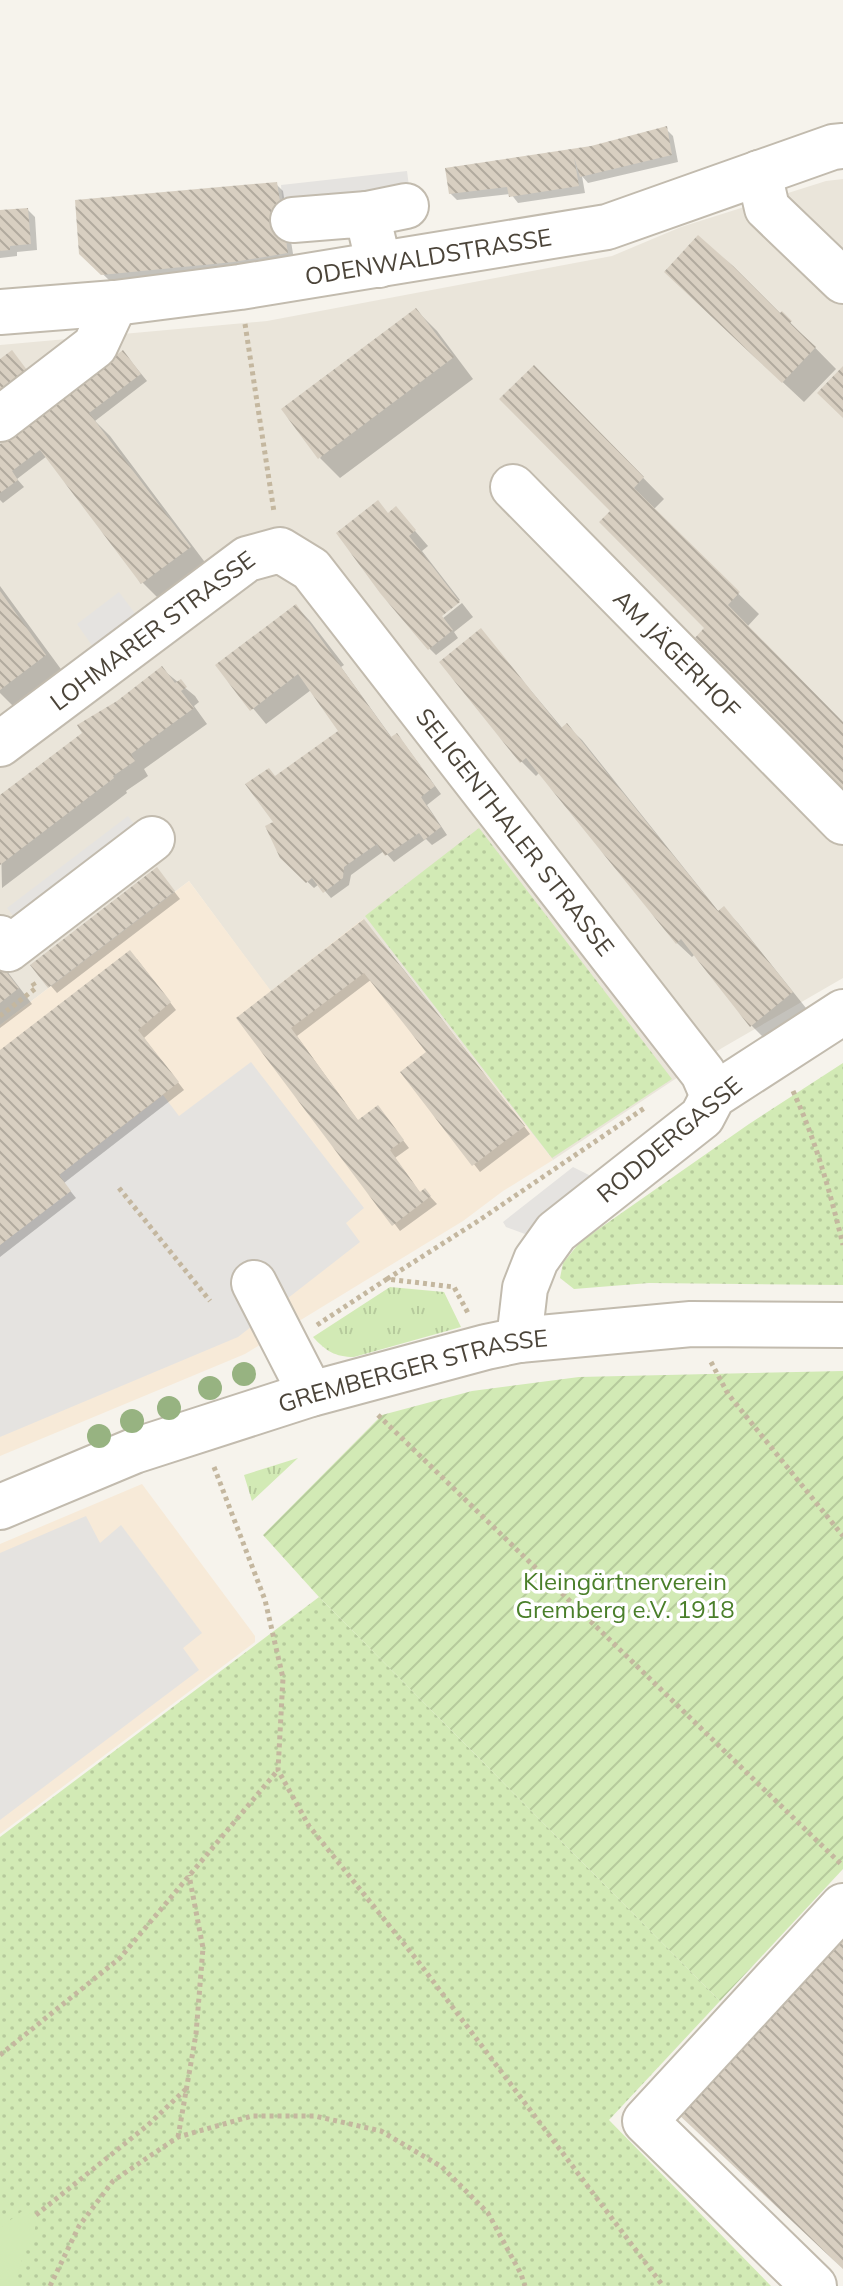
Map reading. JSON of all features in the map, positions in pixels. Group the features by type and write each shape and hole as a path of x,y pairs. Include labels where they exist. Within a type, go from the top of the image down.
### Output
{"street":[{"name":"ODENWALDSTRASSE","path":"0,312 115,303 240,287 607,227 843,146"},
{"path":"759,173 767,208 843,281"},
{"path":"293,220 387,210 379,265"},
{"path":"0,419 95,346 115,303"},
{"name":"AM JÄGERHOF","path":"513,487 843,822"},
{"name":"LOHMARER STRASSE","path":"0,744 247,559 296,560"},
{"name":"SELIGENTHALER STRASSE","path":"296,560 701,1069 713,1096"},
{"path":"0,938 8,949 152,839"},
{"name":"RODDERGASSE","path":"502,1343 536,1260 556,1232 702,1117 713,1096 843,1012"},
{"path":"254,1283 286,1346 329,1389"},
{"name":"GREMBERGER STRASSE","path":"0,1507 134,1451 329,1389 502,1343 691,1324 843,1325"},
{"path":"814,2286 645,2121 843,1906"}],"path":[{"path":"240,287 296,560"},
{"path":"775,1055 814,1140 843,1245"},
{"path":"286,1346 648,1105"},
{"path":"119,1188 210,1301"},
{"path":"387,1279 454,1287 502,1343"},
{"path":"691,1324 728,1394 843,1536"},
{"path":"329,1389 843,1866"},
{"path":"200,1430 265,1600 283,1678 278,1770 309,1826 417,1960 663,2286"},
{"path":"0,2055 120,1958 278,1770"},
{"path":"178,2137 196,2034 203,1948 189,1875"},
{"path":"36,2215 148,2125 187,2087"},
{"path":"50,2286 79,2226 113,2181 178,2137 252,2116 315,2116 381,2131 442,2167 488,2213 525,2286"}],"shaded area":[{"path":"407,171 410,194 283,208 281,185"},
{"path":"843,179 843,978 722,1048 553,1160 363,920 271,992 189,881 0,1025 0,345 267,321 612,256 681,227 826,181"},
{"path":"119,592 137,616 93,647 77,624"},
{"path":"128,816 143,836 23,928 7,908"},
{"path":"189,881 271,991 363,919 553,1160 463,1221 245,1354 0,1456 0,1025"},
{"path":"251,1062 364,1208 346,1223 360,1242 238,1337 0,1437 0,1245 70,1191 59,1175 163,1095 179,1116"},
{"path":"573,1167 595,1178 525,1234 506,1227 503,1222"},
{"path":"142,1484 255,1636 255,1642 0,1834 0,1544"},
{"path":"86,1516 100,1543 121,1525 202,1633 183,1648 199,1670 0,1820 0,1553"}],"green space":[{"path":"479,828 672,1079 552,1158 365,916"},
{"path":"843,1063 843,1285 649,1283 574,1289 560,1278 563,1263 580,1242 749,1124"},
{"path":"390,1287 444,1292 461,1327 354,1357 331,1352 313,1337"},
{"name":"Kleingärtnerverein Gremberg e.V. 1918","path":"843,1371 843,1869 720,2001 319,1597 263,1535 382,1415 472,1391 579,1377"},
{"path":"298,1458 252,1501 244,1475"},
{"path":"319,1597 720,2001 609,2120 771,2286 0,2286 0,1837"},
{"path":"30,2205 35,2220 34,2233 14,2286 0,2286 0,2228"}],"building":[{"path":"667,126 672,155 580,177 574,157 579,186 509,197 507,187 449,194 445,168 591,146"},
{"path":"277,182 288,253 234,262 101,275 79,254 75,200"},
{"path":"28,208 31,244 10,246 10,250 0,251 0,210"},
{"path":"698,235 780,313 782,311 792,321 790,323 816,347 782,383 664,272"},
{"path":"416,308 454,357 318,459 281,409"},
{"path":"12,350 30,374 0,397 0,359"},
{"path":"123,350 141,374 89,413 191,547 141,584 40,450 12,471 18,480 0,493 0,444"},
{"path":"534,365 644,477 634,488 740,592 728,605 843,722 843,793 693,640 704,628 599,522 610,511 499,399"},
{"path":"843,366 843,418 817,393"},
{"path":"378,500 388,513 396,506 416,530 409,536 460,602 442,616 453,630 428,650 380,593 336,533"},
{"path":"0,591 46,655 0,690"},
{"path":"296,604 391,737 397,733 435,786 421,797 441,827 424,840 419,833 385,856 377,844 344,867 343,878 323,893 312,878 306,883 280,858 265,826 273,822 245,784 269,768 275,776 338,731 298,674 250,711 215,665"},
{"path":"481,628 561,728 567,723 718,911 724,906 793,992 750,1027 681,939 676,944 526,758 520,763 439,662"},
{"path":"162,666 175,683 181,679 187,687 181,691 194,708 131,754 135,761 114,778 0,865 0,795 82,733 77,725 117,701"},
{"path":"157,867 175,891 48,988 30,965"},
{"path":"364,919 525,1126 472,1166 400,1072 426,1052 364,973 291,1028 358,1120 378,1105 404,1140 390,1150 420,1192 425,1188 431,1196 392,1226 236,1018"},
{"path":"130,950 171,1002 138,1030 179,1082 59,1175 71,1191 0,1245 0,1050"},
{"path":"0,964 19,988 0,1003"},
{"path":"843,1933 843,2269 677,2113"}]}
